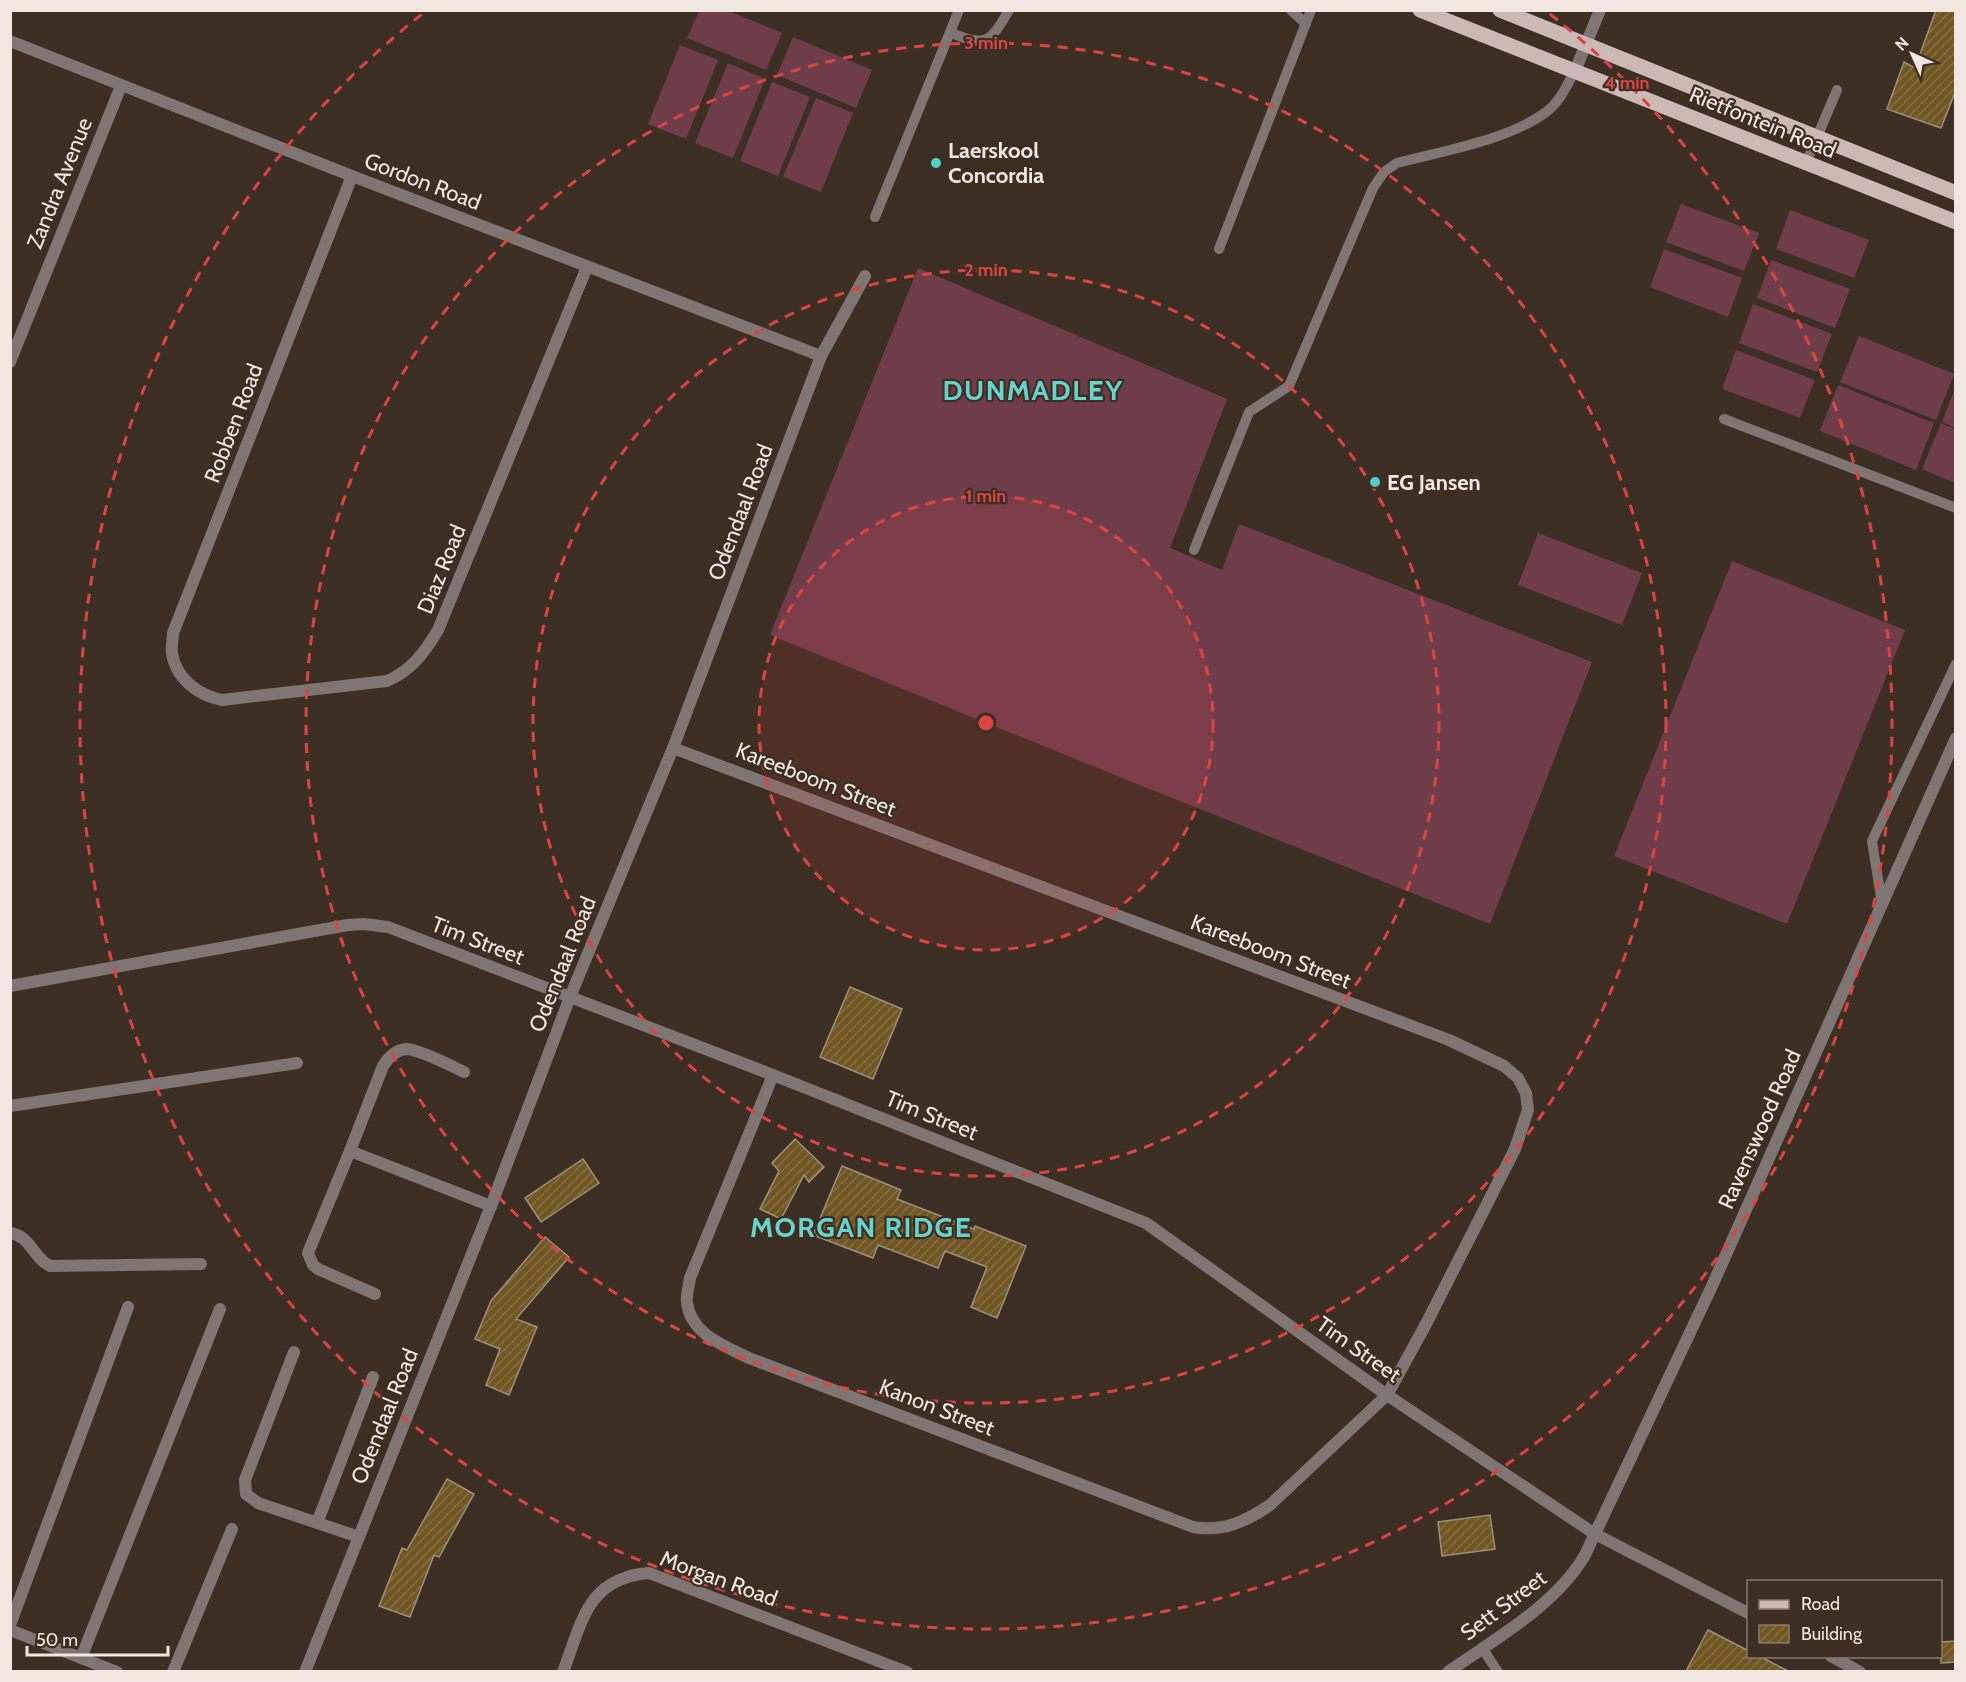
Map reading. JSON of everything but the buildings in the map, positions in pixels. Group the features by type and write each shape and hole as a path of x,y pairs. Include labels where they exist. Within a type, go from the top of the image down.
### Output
{"main road":[{"name":"Rietfontein Road","path":"1420,10 1956,222"},
{"name":"Rietfontein Road","path":"1500,10 1956,193"}],"street":[{"path":"1575,71 1600,10"},
{"name":"Gordon Road","path":"10,41 586,267 821,356"},
{"name":"Zandra Avenue","path":"10,362 121,86"},
{"name":"Robben Road","path":"190,685 181,674 171,651 173,633 352,176"},
{"name":"Diaz Road","path":"190,685 198,693 222,700 387,681 400,675 425,652 438,630 586,267"},
{"name":"Odendaal Road","path":"305,1671 491,1206 570,997 673,748 821,356 865,276"},
{"name":"Ravenswood Road","path":"1595,1534 1712,1286 1956,738"},
{"name":"Kareeboom Street","path":"673,748 1449,1040 1504,1066 1518,1078 1526,1093 1528,1110 1515,1149 1426,1324 1387,1395"},
{"name":"Tim Street","path":"10,986 348,924 388,927 773,1075 1146,1223 1387,1395 1595,1534 1747,1612"},
{"path":"375,1294 318,1269 313,1265 308,1253 388,1058 405,1049 464,1072"},
{"path":"10,1106 297,1063"},
{"name":"Kanon Street","path":"773,1075 690,1278 687,1302 692,1318 702,1332 749,1358 1193,1527 1208,1530 1230,1526 1249,1519 1270,1506 1387,1395"},
{"path":"350,1151 491,1206"},
{"path":"10,1233 22,1236 42,1263 50,1266 201,1264"},
{"path":"10,1624 128,1307"},
{"path":"81,1658 220,1309"},
{"path":"294,1352 245,1480 246,1494 258,1503 359,1537"},
{"path":"317,1523 373,1377"},
{"path":"173,1671 232,1529"},
{"name":"Sett Street","path":"1448,1671 1545,1603 1575,1572 1595,1534"},
{"name":"Morgan Road","path":"563,1671 586,1610 597,1594 608,1584 622,1577 649,1573 908,1671"},
{"path":"10,1630 117,1671"},
{"path":"1835,1658 1860,1671"}],"lane":[{"path":"875,217 959,10"},
{"path":"950,32 975,42 984,42 993,37 1010,10"},
{"path":"1291,10 1306,24"},
{"path":"1219,249 1311,10"},
{"path":"1194,550 1249,412 1289,386 1373,188 1384,172 1397,163 1505,133 1530,123 1548,111 1560,98 1575,71"},
{"path":"1806,163 1837,90"},
{"path":"1724,419 1956,508"},
{"path":"1882,904 1872,841 1956,664"},
{"path":"1482,1648 1498,1671"}],"shaded area":[{"path":"699,11 729,11 782,33 766,70 687,38"},
{"path":"793,37 872,70 856,108 777,75"},
{"path":"680,45 718,60 686,139 648,124"},
{"path":"728,63 765,79 733,158 695,143"},
{"path":"772,82 810,97 778,176 740,161"},
{"path":"816,98 853,113 821,192 783,177"},
{"path":"1681,204 1759,233 1744,271 1666,242"},
{"path":"1790,210 1869,240 1854,278 1776,249"},
{"path":"1664,249 1742,278 1728,317 1650,287"},
{"path":"1771,260 1850,289 1835,328 1757,298"},
{"path":"918,268 1227,399 1170,548 1222,570 1239,524 1592,662 1490,924 770,635"},
{"path":"1753,304 1832,334 1817,372 1739,343"},
{"path":"1859,336 1954,374 1936,420 1840,382"},
{"path":"1736,350 1815,380 1800,418 1722,389"},
{"path":"1838,385 1934,423 1916,470 1820,431"},
{"path":"1955,388 1955,428 1942,422"},
{"path":"1941,423 1955,429 1955,483 1922,469"},
{"path":"1538,533 1642,573 1622,625 1518,585"},
{"path":"1732,561 1905,630 1787,924 1614,856"}],"place":[{"name":"Laerskool Concordia","path":"936,163"},
{"name":"EG Jansen","path":"1375,482"}],"district":[{"name":"DUNMADLEY","path":"1033,390"},
{"name":"MORGAN RIDGE","path":"861,1227"}]}
